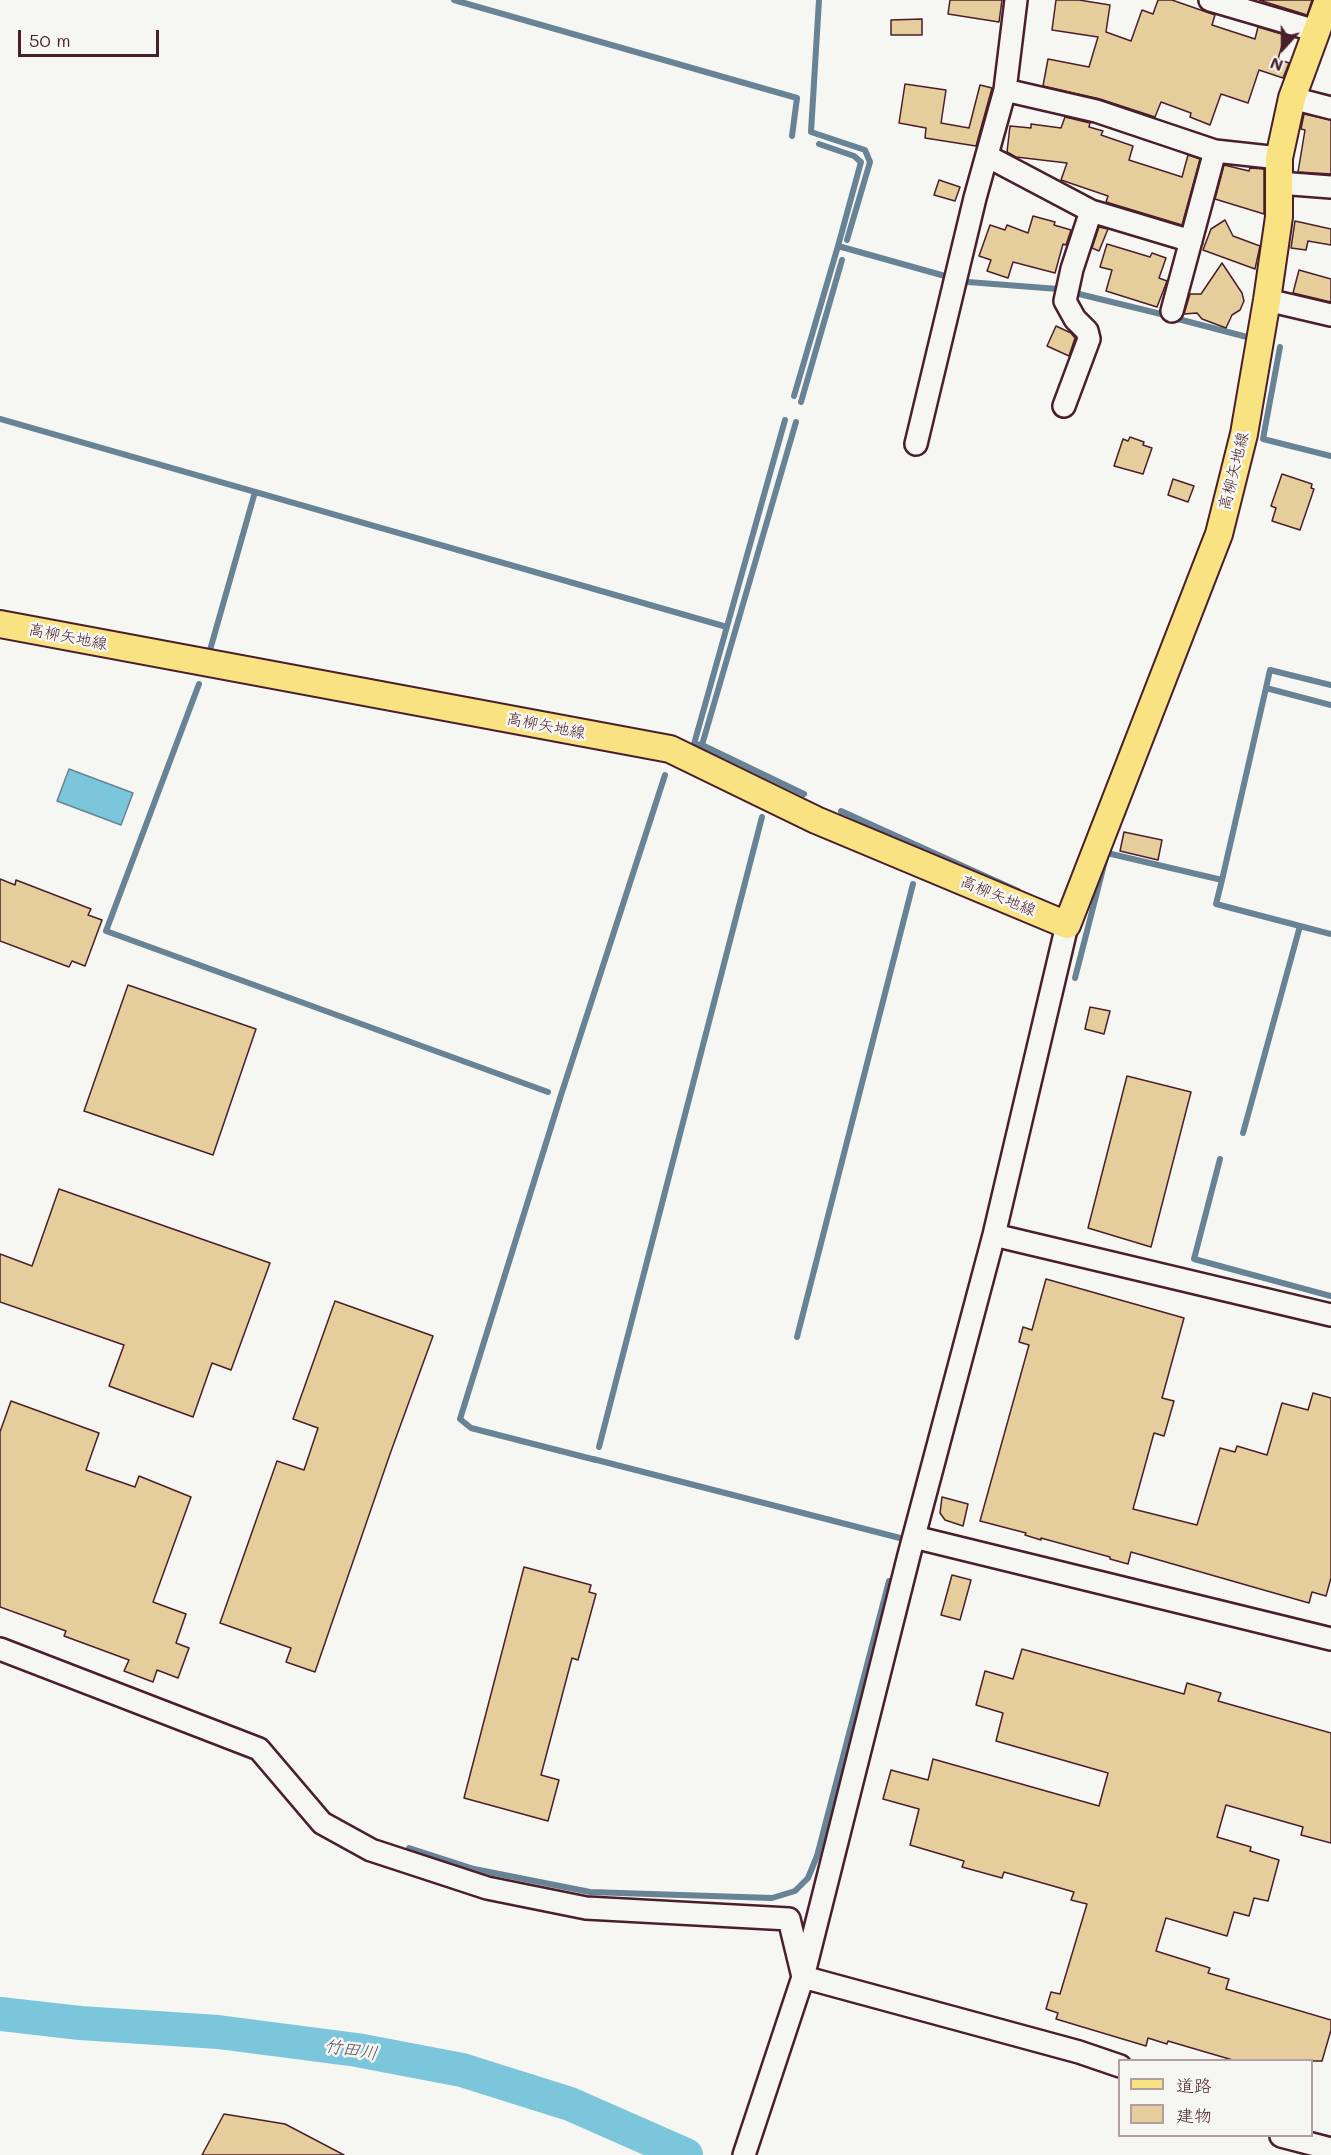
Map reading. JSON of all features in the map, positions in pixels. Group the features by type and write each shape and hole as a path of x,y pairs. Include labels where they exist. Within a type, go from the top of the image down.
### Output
{"main road":[{"name":"高柳矢地線","path":"0,624 670,749 816,820 1067,925 1219,534 1244,434 1267,300 1279,217 1279,158 1292,99 1328,0"}],"street":[{"path":"916,444 1005,90 1016,0"},
{"path":"1210,0 1316,31"},
{"path":"1005,90 1096,111 1215,151 1279,158"},
{"path":"1292,99 1331,108"},
{"path":"1172,311 1215,151"},
{"path":"987,156 1091,211 1191,241"},
{"path":"1279,183 1331,187"},
{"path":"1064,406 1089,339 1087,331 1075,319 1065,300 1072,269 1091,211"},
{"path":"1267,300 1331,315"},
{"path":"744,2155 802,1977 994,1235 1067,925"},
{"path":"994,1235 1331,1315"},
{"path":"914,1537 1331,1639"},
{"path":"0,1650 259,1749 322,1822 371,1850 487,1888 586,1908 789,1919 802,1977"},
{"path":"802,1977 1079,2052 1118,2066"},
{"path":"1285,2137 1331,2150"}],"water":[{"path":"69,769 133,793 121,825 57,801"}],"building":[{"path":"950,0 1002,0 999,22 948,14"},
{"path":"1056,0 1079,0 1110,5 1106,32 1131,41 1142,10 1153,14 1158,0 1172,0 1215,15 1212,25 1255,39 1258,27 1285,35 1278,59 1289,63 1283,78 1259,70 1248,103 1221,94 1210,125 1190,117 1191,113 1161,102 1155,117 1100,99 1043,86 1048,59 1089,67 1098,37 1052,30"},
{"path":"1259,0 1312,0 1307,15"},
{"path":"922,19 922,35 891,35 891,20"},
{"path":"905,84 946,90 941,123 969,128 980,85 992,88 976,146 925,138 926,128 899,123"},
{"path":"1304,114 1331,120 1331,174 1298,172 1305,130 1301,129"},
{"path":"1065,117 1090,123 1089,127 1103,131 1101,135 1133,146 1129,160 1182,177 1188,155 1200,159 1182,225 1106,202 1108,196 1061,180 1067,163 1016,157 1007,152 1010,126 1031,128 1031,124 1061,128"},
{"path":"1224,165 1249,171 1250,168 1264,169 1264,214 1215,199"},
{"path":"939,180 960,187 955,201 934,195"},
{"path":"1033,216 1055,222 1054,225 1071,230 1066,245 1063,244 1055,273 1013,262 1008,278 987,271 991,260 979,256 990,225 1005,230 1007,225 1028,233"},
{"path":"1225,220 1233,236 1260,246 1255,269 1203,250 1211,229"},
{"path":"1295,221 1331,229 1331,245 1308,241 1306,250 1291,248"},
{"path":"1099,227 1108,229 1099,251 1092,248"},
{"path":"1107,244 1150,257 1152,253 1166,258 1159,278 1167,281 1157,307 1106,291 1112,270 1100,267"},
{"path":"1222,263 1242,293 1244,301 1240,310 1232,315 1226,328 1202,319 1197,313 1184,314 1190,294 1201,294"},
{"path":"1299,270 1331,279 1331,302 1293,293"},
{"path":"1056,326 1071,333 1075,338 1069,356 1047,346"},
{"path":"1130,437 1152,448 1143,474 1114,466 1123,439 1128,441"},
{"path":"1282,474 1312,484 1311,488 1314,489 1300,530 1272,521 1276,508 1271,506"},
{"path":"1173,479 1194,486 1188,502 1168,495"},
{"path":"1124,832 1162,840 1158,860 1120,851"},
{"path":"0,879 15,885 16,880 91,909 88,915 102,920 85,966 72,961 69,967 0,941"},
{"path":"128,985 256,1029 213,1155 84,1111"},
{"path":"1090,1007 1110,1011 1104,1034 1085,1029"},
{"path":"1127,1076 1191,1092 1151,1247 1088,1228"},
{"path":"59,1189 270,1263 231,1370 212,1363 193,1417 109,1386 124,1345 0,1302 0,1254 32,1266"},
{"path":"1046,1279 1184,1318 1162,1398 1174,1401 1164,1436 1154,1433 1133,1509 1197,1525 1220,1448 1235,1452 1237,1446 1267,1455 1282,1403 1308,1410 1313,1393 1331,1398 1331,1578 1326,1596 1312,1592 1309,1603 1131,1552 1128,1564 980,1521 1029,1345 1019,1342 1023,1327 1032,1330"},
{"path":"335,1301 433,1336 315,1672 286,1662 291,1648 220,1623 277,1461 304,1470 318,1428 293,1419"},
{"path":"11,1401 99,1433 86,1470 135,1487 139,1476 191,1497 153,1602 186,1614 176,1643 189,1648 178,1678 157,1670 153,1682 124,1671 129,1660 64,1636 66,1631 0,1607 0,1432"},
{"path":"942,1497 968,1504 963,1526 945,1520 940,1513"},
{"path":"524,1567 591,1585 589,1592 596,1594 578,1660 572,1658 541,1775 559,1780 548,1821 464,1798"},
{"path":"952,1575 971,1580 960,1620 941,1615"},
{"path":"1022,1649 1184,1694 1187,1683 1221,1693 1218,1701 1331,1733 1331,1843 1301,1835 1303,1827 1226,1805 1217,1837 1251,1847 1250,1851 1279,1860 1268,1901 1254,1898 1249,1916 1234,1912 1227,1936 1166,1918 1156,1951 1210,1968 1208,1973 1229,1979 1226,1989 1331,2020 1331,2030 1322,2061 1313,2061 1313,2059 1229,2059 1168,2041 1167,2044 1148,2038 1146,2046 1056,2019 1058,2013 1046,2009 1051,1992 1060,1994 1087,1904 1071,1900 1074,1892 1004,1872 1002,1878 962,1867 964,1861 910,1845 919,1809 883,1799 891,1770 928,1780 933,1759 1099,1806 1108,1773 996,1741 1003,1713 976,1705 985,1671 1013,1679"},
{"path":"224,2114 285,2124 344,2155 202,2155"}],"waterway":[{"path":"454,0 797,98 792,136"},
{"path":"819,0 811,132 865,150 870,162 847,240"},
{"path":"819,144 854,156 861,162 838,246 945,276"},
{"path":"794,396 838,246"},
{"path":"801,402 842,260"},
{"path":"968,282 1058,289"},
{"path":"1075,293 1165,315"},
{"path":"1178,319 1247,337"},
{"path":"1280,347 1263,439 1331,456"},
{"path":"0,419 727,627"},
{"path":"785,420 694,744 702,745 804,794"},
{"path":"702,745 796,422"},
{"path":"210,650 255,492"},
{"path":"1266,688 1270,670 1331,685"},
{"path":"199,684 106,931 548,1092"},
{"path":"1222,880 1266,688 1331,705"},
{"path":"596,1460 471,1428 460,1419 561,1095 665,775"},
{"path":"841,811 1018,891"},
{"path":"599,1447 762,817"},
{"path":"1075,978 1107,853 1222,880 1216,904 1300,926"},
{"path":"797,1337 913,884"},
{"path":"1243,1133 1300,926 1331,934"},
{"path":"1220,1159 1194,1259 1331,1296"},
{"path":"593,1459 900,1538"},
{"path":"409,1848 474,1869 590,1892 772,1898 795,1891 808,1878 817,1856 889,1581"},
{"name":"竹田川","path":"0,2014 80,2023 218,2032 357,2050 462,2070 570,2104 686,2155"}]}
